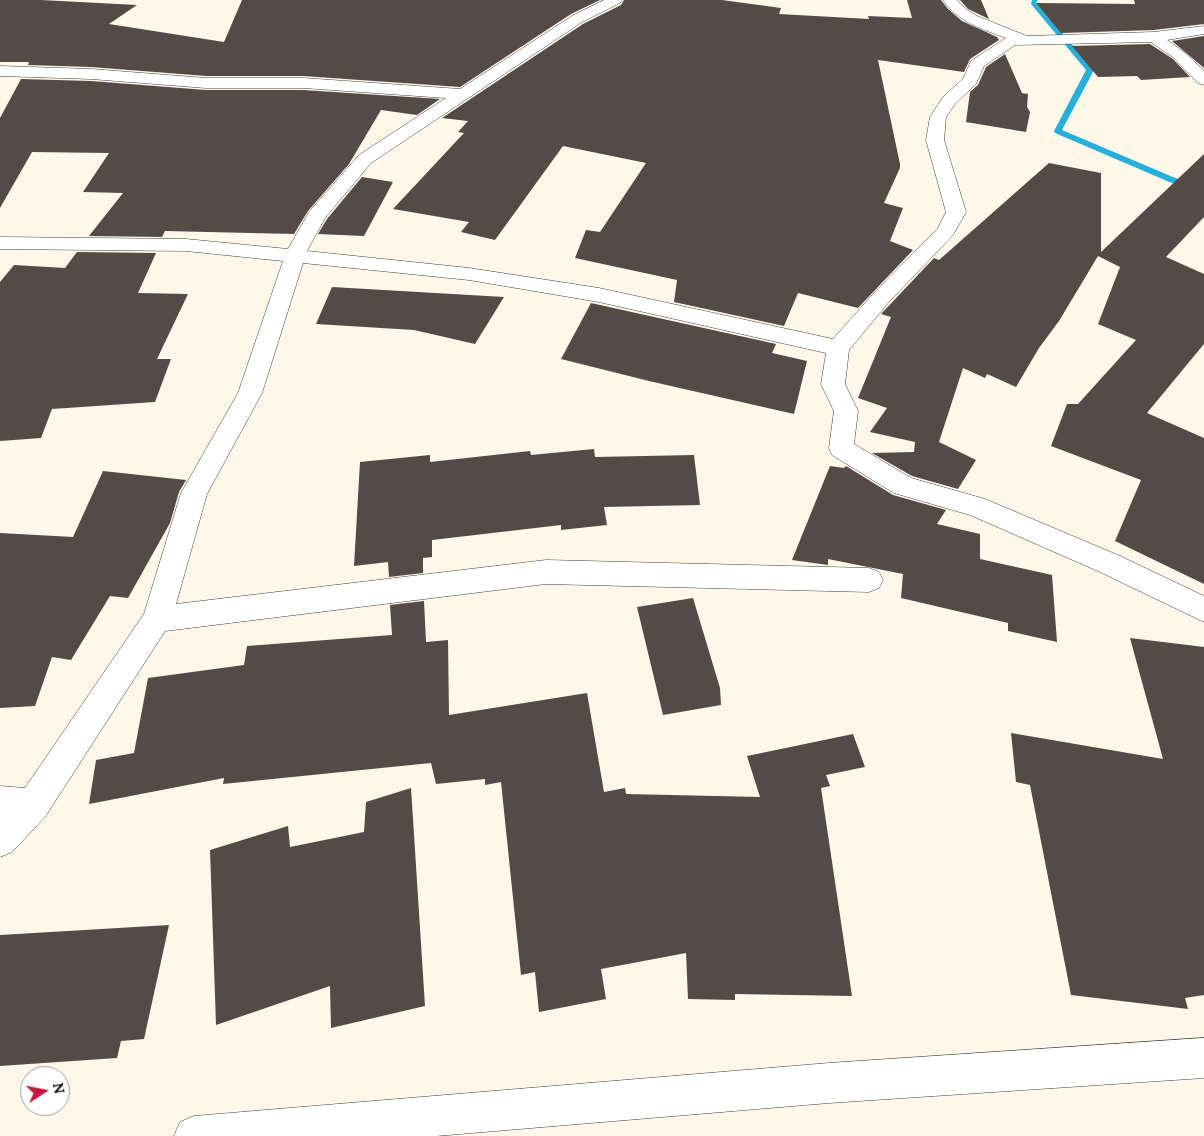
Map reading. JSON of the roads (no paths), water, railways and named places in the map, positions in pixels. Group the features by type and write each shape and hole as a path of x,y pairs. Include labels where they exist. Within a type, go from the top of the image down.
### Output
{"street":[{"path":"0,840 33,805 157,619 194,492 250,393 296,255 316,216 365,159 577,19 615,0"},
{"path":"950,0 953,7 969,18 1022,39"},
{"path":"1204,30 1154,37 1022,39 1007,42 977,64 970,82 949,101 938,117 935,140 956,212 946,231 881,298 838,348 833,384 846,411 841,448 903,486 976,506 1110,564 1204,610"},
{"path":"1154,37 1179,55 1204,80"},
{"path":"0,71 91,74 206,83 303,83 462,94"},
{"path":"0,243 186,245 469,274 590,294 838,348"},
{"path":"157,619 546,572 869,580"},
{"path":"0,803 33,805"},
{"path":"194,1136 475,1124 839,1082 1204,1058"}],"waterway":[{"path":"1035,0 1033,3 1090,70 1058,131 1170,179 1204,191"}]}
